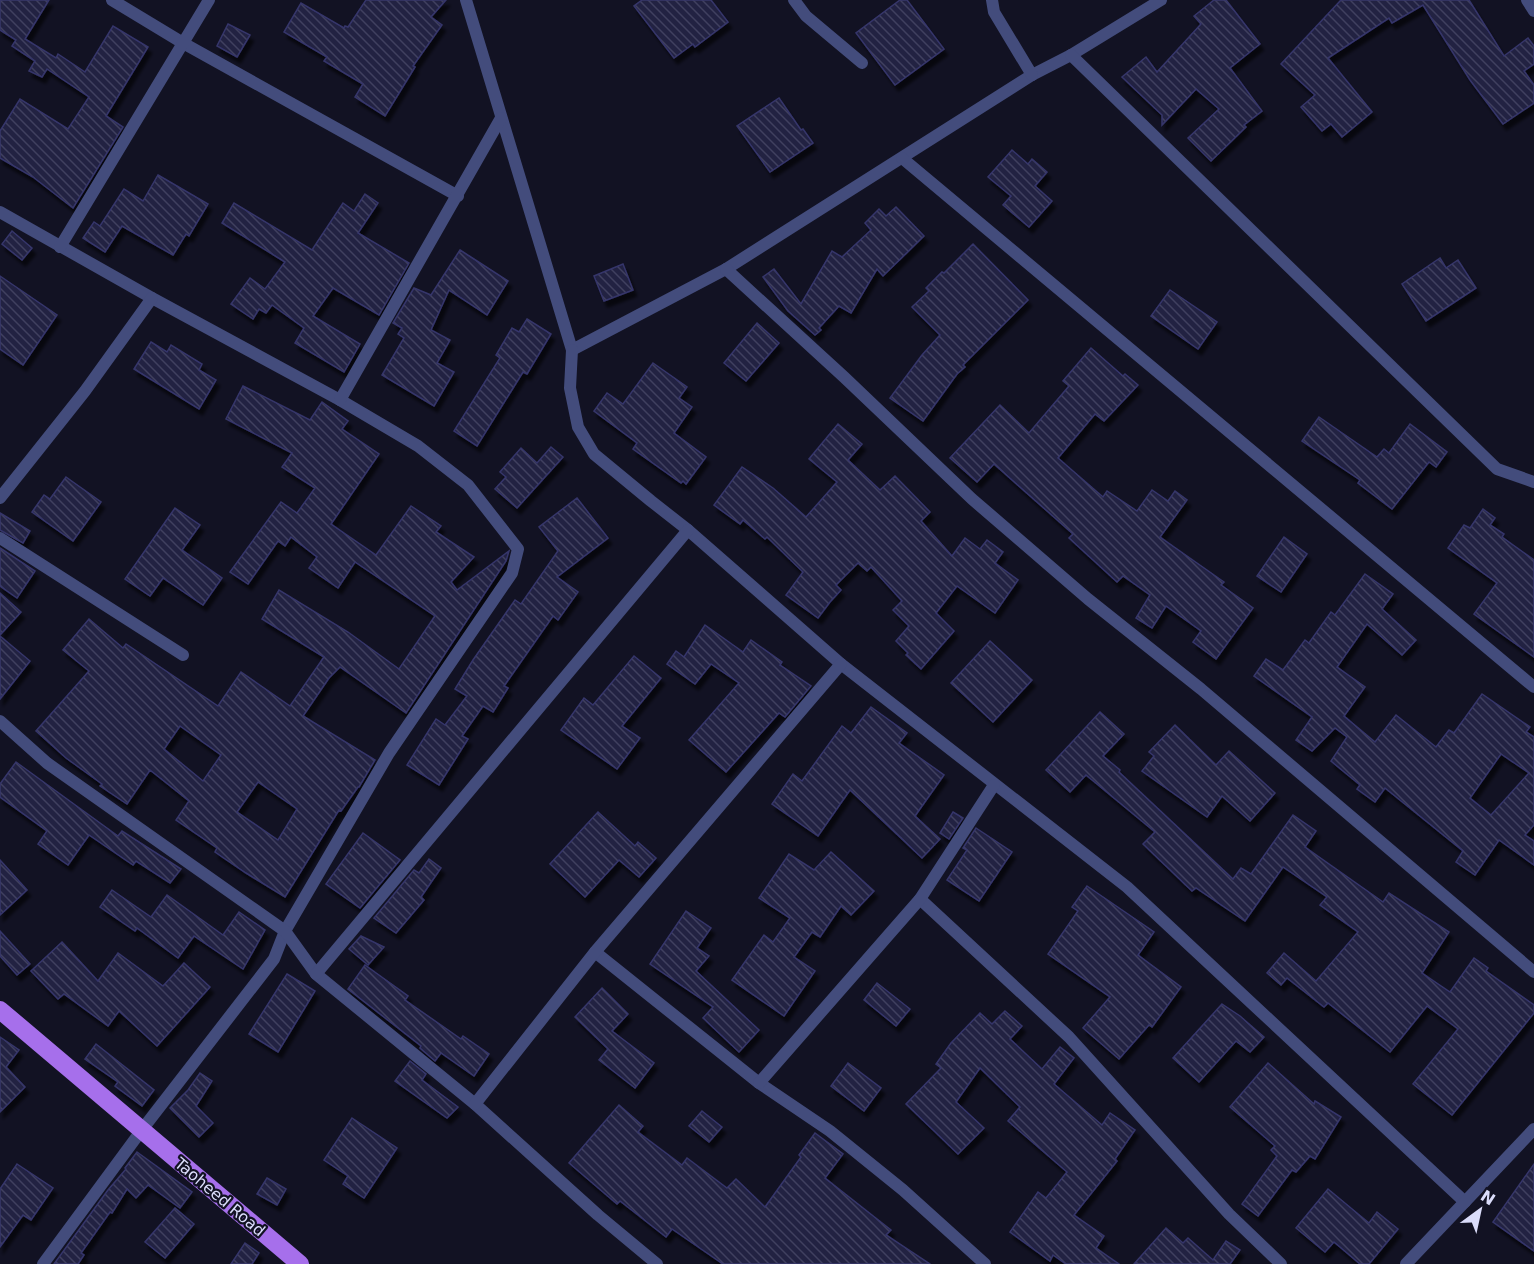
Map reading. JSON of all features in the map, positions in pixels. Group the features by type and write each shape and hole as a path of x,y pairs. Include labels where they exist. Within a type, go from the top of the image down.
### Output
{"main road":[{"name":"Taoheed Road","path":"0,1010 300,1264"}],"street":[{"path":"112,0 183,43 458,196"},
{"path":"60,247 209,0"},
{"path":"466,0 572,350 570,388 578,427 594,454 688,530 841,664 1127,886 1465,1202"},
{"path":"794,0 806,16 862,63"},
{"path":"992,0 994,12 1032,75"},
{"path":"572,350 726,269 1032,75 1071,55 1161,0"},
{"path":"1527,0 1534,11"},
{"path":"1071,55 1497,468 1534,483"},
{"path":"340,400 501,118"},
{"path":"902,158 1534,687"},
{"path":"0,212 340,400 418,446 468,485 518,549 512,573 389,753 285,930 274,959 141,1131 43,1264"},
{"path":"726,269 972,499 1088,599 1201,689 1534,972"},
{"path":"0,498 85,391 152,298"},
{"path":"316,974 688,530"},
{"path":"0,538 183,655"},
{"path":"475,1104 595,952 841,664"},
{"path":"0,721 47,763 285,930 316,974 475,1104 598,1215 657,1264"},
{"path":"759,1083 920,899 994,784"},
{"path":"920,899 1069,1037 1229,1214 1281,1264"},
{"path":"595,952 759,1083 830,1131 903,1190 985,1264"},
{"path":"1406,1264 1534,1129"}],"building":[{"path":"0,0 49,0 25,39 56,58 58,54 85,72 113,26 148,47 106,116 123,127 73,208 33,177 0,158 0,131 20,99 68,129 89,97 47,69 42,77 29,71 35,61 12,46 16,40 0,30"},
{"path":"366,0 446,0 431,17 442,25 413,66 415,67 385,116 355,97 363,84 324,61 327,57 284,32 301,3 344,28 348,27"},
{"path":"642,0 711,0 728,22 695,47 693,44 674,58 634,6"},
{"path":"900,0 907,0 944,49 895,85 856,33"},
{"path":"1214,0 1226,0 1260,44 1230,68 1262,111 1244,125 1246,127 1211,161 1188,138 1219,109 1196,89 1162,125 1162,115 1122,77 1146,57 1157,72 1201,24 1194,16"},
{"path":"1341,0 1469,0 1504,56 1528,38 1534,46 1534,64 1524,71 1534,85 1534,103 1503,124 1470,80 1423,5 1392,23 1389,18 1328,58 1372,112 1342,137 1331,124 1322,131 1301,107 1315,95 1281,64"},
{"path":"228,24 250,35 237,57 217,46"},
{"path":"779,98 813,143 770,172 737,126"},
{"path":"1012,150 1028,164 1032,159 1047,172 1035,186 1052,201 1029,227 1003,205 1011,196 988,177"},
{"path":"158,175 208,204 189,236 186,234 173,255 122,226 105,252 83,238 94,222 100,226 124,189 143,201"},
{"path":"365,194 378,203 358,233 409,263 379,315 333,288 313,316 360,344 344,372 295,343 304,328 272,305 266,313 259,309 253,319 231,304 250,278 265,289 285,262 222,223 234,203 312,250 343,203 354,211"},
{"path":"896,207 924,236 883,276 877,269 851,313 839,306 815,335 788,311 763,277 774,269 801,304 832,251 842,257 871,230 865,223 879,209 886,216"},
{"path":"12,231 32,248 22,260 2,244"},
{"path":"973,244 1028,300 963,365 965,367 957,374 923,421 890,398 940,335 912,307 929,291 926,288"},
{"path":"460,250 508,281 487,315 449,290 431,330 450,340 437,363 454,372 434,406 382,375 404,338 398,334 402,328 393,323 414,288 431,295"},
{"path":"1440,258 1446,268 1458,260 1476,288 1426,321 1402,284"},
{"path":"623,264 633,290 604,301 594,276"},
{"path":"0,276 57,315 23,365 0,349"},
{"path":"1170,290 1217,322 1198,349 1151,316"},
{"path":"527,319 551,334 527,374 523,372 477,446 454,431 500,358 496,355 512,328 519,332"},
{"path":"757,323 779,343 746,381 724,363"},
{"path":"151,342 167,352 171,345 202,364 199,370 216,380 199,409 134,369"},
{"path":"1091,348 1123,376 1125,374 1138,385 1104,421 1095,414 1058,458 1103,497 1107,491 1137,511 1152,490 1168,501 1175,491 1187,500 1160,537 1224,582 1221,585 1253,608 1216,659 1193,642 1201,631 1166,606 1152,628 1136,618 1150,595 1123,576 1117,582 1069,538 1073,534 994,464 977,482 950,458 1000,405 1029,433 1069,386 1063,381"},
{"path":"653,363 687,387 679,398 692,407 674,433 706,457 686,484 683,481 681,483 633,449 637,443 594,411 607,393 623,404"},
{"path":"243,386 310,420 322,402 348,421 342,429 379,454 331,524 376,555 411,506 441,526 436,532 474,557 451,582 457,590 509,551 506,561 406,713 340,667 329,678 303,716 375,760 359,787 341,811 339,810 285,897 215,852 217,848 176,820 189,801 150,770 127,804 100,786 102,784 66,758 36,731 89,671 63,650 89,619 123,648 126,644 218,706 241,672 290,706 324,657 262,619 279,590 348,632 399,669 435,616 355,562 338,588 309,568 317,557 291,537 285,546 278,541 248,584 230,572 281,502 297,513 315,488 282,467 292,453 226,419","holes":["180,726 221,755 203,781 164,749","258,782 297,809 278,840 237,812"]},
{"path":"1319,417 1377,457 1384,449 1389,453 1410,424 1447,452 1436,467 1429,462 1392,509 1358,483 1360,480 1302,441"},
{"path":"838,424 862,444 848,460 880,490 895,476 930,512 921,521 952,556 965,538 980,549 987,540 1003,552 995,563 1018,580 995,613 957,586 936,613 954,631 921,669 906,655 908,653 896,641 909,626 893,610 902,601 871,567 867,571 858,563 836,585 841,590 818,618 786,595 803,572 767,537 765,539 743,520 740,524 714,505 742,467 773,488 806,517 837,482 809,459"},
{"path":"551,447 563,457 517,508 495,489 506,477 500,472 521,448 537,463"},
{"path":"66,477 101,502 73,541 32,512 44,495 50,499"},
{"path":"577,498 608,538 557,577 578,592 558,620 553,616 504,686 508,688 493,712 483,706 462,736 468,739 439,785 407,765 436,719 445,725 467,696 455,689 473,660 515,600 521,604 558,551 539,527"},
{"path":"175,508 200,525 182,550 222,578 203,605 163,578 150,596 125,579"},
{"path":"1483,509 1495,518 1490,525 1504,534 1502,537 1534,560 1534,657 1474,614 1497,583 1448,548 1464,525 1470,528"},
{"path":"0,513 30,531 23,543 0,530"},
{"path":"1284,537 1307,554 1281,592 1257,576"},
{"path":"0,548 35,571 17,598 0,586"},
{"path":"1365,574 1393,594 1382,609 1416,640 1402,655 1367,624 1337,667 1365,687 1344,716 1375,742 1396,715 1436,747 1449,730 1454,733 1482,694 1530,727 1526,732 1534,737 1534,825 1525,835 1534,841 1534,865 1499,840 1475,875 1456,862 1463,851 1385,788 1375,802 1357,789 1360,785 1331,761 1347,737 1335,728 1312,751 1296,740 1312,717 1254,676 1266,659 1283,670 1305,640 1309,643 1331,612 1335,615","holes":["1501,754 1529,773 1491,815 1470,798"]},
{"path":"0,593 21,612 0,635"},
{"path":"705,625 743,652 751,640 782,662 780,665 811,686 785,717 779,713 726,772 689,740 739,683 711,664 695,684 667,664 676,651 684,657"},
{"path":"0,636 30,661 0,699"},
{"path":"990,641 1032,680 993,722 951,683"},
{"path":"634,656 661,678 622,726 640,738 617,769 561,730 584,698 593,705"},
{"path":"871,707 907,733 899,743 944,775 915,816 940,839 922,858 850,790 818,836 772,804 793,774 802,781 842,726 851,733"},
{"path":"1100,712 1124,734 1103,756 1233,879 1241,868 1251,874 1293,815 1316,831 1305,847 1383,902 1389,893 1449,932 1422,973 1450,992 1474,958 1488,968 1486,971 1534,1005 1534,1013 1452,1115 1413,1084 1458,1029 1427,1006 1390,1052 1328,1003 1324,1007 1287,978 1281,985 1267,973 1284,953 1316,981 1358,932 1320,905 1327,897 1283,867 1245,921 1196,888 1192,891 1143,844 1155,832 1086,775 1070,792 1046,770"},
{"path":"1175,725 1216,765 1229,751 1275,793 1250,821 1222,796 1207,817 1142,771 1154,756 1149,752"},
{"path":"16,762 118,836 122,831 181,869 170,883 136,861 133,865 89,835 68,865 38,844 47,831 0,797 0,784"},
{"path":"598,812 635,846 638,842 656,858 639,877 619,860 585,897 550,864"},
{"path":"953,812 963,818 949,839 940,833"},
{"path":"976,828 1012,852 979,901 947,880 967,850 963,848"},
{"path":"363,833 400,860 360,908 326,884"},
{"path":"831,852 874,891 851,915 841,906 820,937 812,932 794,957 815,971 784,1016 732,980 764,935 773,942 790,918 759,898 789,854 814,870"},
{"path":"429,859 441,868 421,897 424,900 396,933 374,918 414,870 419,873"},
{"path":"0,860 27,890 0,915"},
{"path":"1087,886 1154,932 1138,955 1181,987 1152,1027 1149,1025 1119,1059 1083,1028 1110,997 1048,954 1078,911 1072,907"},
{"path":"112,890 151,917 167,895 223,935 239,912 265,930 243,969 194,936 178,958 137,928 135,931 100,907"},
{"path":"686,911 711,928 697,948 709,956 696,971 759,1030 739,1052 703,1018 713,1007 650,964"},
{"path":"0,931 30,964 17,975 0,956"},
{"path":"361,936 384,947 368,965 349,949"},
{"path":"62,942 98,981 118,953 163,986 184,963 210,987 157,1046 119,1011 108,1026 64,994 58,999 31,971"},
{"path":"365,965 408,996 405,1000 461,1039 463,1036 489,1054 474,1076 441,1053 435,1061 420,1048 421,1046 348,989"},
{"path":"287,974 315,991 278,1052 249,1034"},
{"path":"877,983 910,1009 896,1026 864,1000"},
{"path":"602,988 628,1014 612,1031 654,1063 635,1088 599,1060 608,1049 575,1017"},
{"path":"1222,1004 1264,1037 1250,1052 1236,1041 1199,1082 1173,1058"},
{"path":"1005,1011 1022,1026 1010,1039 1042,1069 1060,1047 1074,1058 1054,1084 1102,1125 1110,1113 1135,1130 1115,1159 1117,1161 1074,1215 1104,1236 1096,1248 1119,1264 1066,1264 1053,1255 1050,1261 1010,1232 1038,1192 1046,1198 1067,1172 1008,1121 1020,1107 980,1068 956,1102 984,1128 958,1154 906,1104 941,1068 936,1064 951,1043 980,1013 992,1024"},
{"path":"0,1037 19,1050 6,1067 25,1087 0,1112"},
{"path":"96,1044 154,1090 142,1106 115,1086 118,1082 85,1059"},
{"path":"410,1061 426,1074 422,1080 458,1107 447,1118 395,1081"},
{"path":"848,1063 881,1088 864,1111 831,1086"},
{"path":"1268,1063 1314,1104 1315,1101 1341,1117 1315,1159 1310,1156 1296,1172 1292,1170 1258,1216 1242,1204 1277,1156 1271,1150 1275,1146 1230,1107"},
{"path":"200,1073 212,1081 196,1106 213,1123 199,1137 170,1108 188,1090"},
{"path":"619,1105 643,1126 638,1132 682,1165 687,1158 727,1188 736,1179 765,1207 801,1157 799,1155 815,1133 843,1154 825,1178 891,1230 886,1235 930,1264 723,1264 672,1229 666,1237 620,1201 617,1204 569,1163"},
{"path":"702,1111 722,1127 709,1142 689,1126"},
{"path":"352,1118 397,1148 364,1198 343,1184 348,1176 324,1160"},
{"path":"137,1152 192,1192 180,1208 148,1185 136,1198 127,1189 112,1213 110,1212 81,1253 84,1255 78,1264 54,1264 126,1169"},
{"path":"17,1164 53,1188 31,1220 23,1215 0,1247 0,1189"},
{"path":"1534,1164 1534,1251 1493,1222"},
{"path":"267,1178 286,1189 277,1205 257,1194"},
{"path":"1328,1189 1369,1223 1377,1212 1398,1229 1369,1264 1360,1264 1334,1242 1325,1252 1296,1228"},
{"path":"175,1208 194,1224 165,1258 145,1242"},
{"path":"1166,1228 1183,1243 1188,1238 1213,1260 1226,1241 1240,1250 1230,1264 1134,1264"},
{"path":"245,1243 259,1253 252,1264 231,1264"}]}
